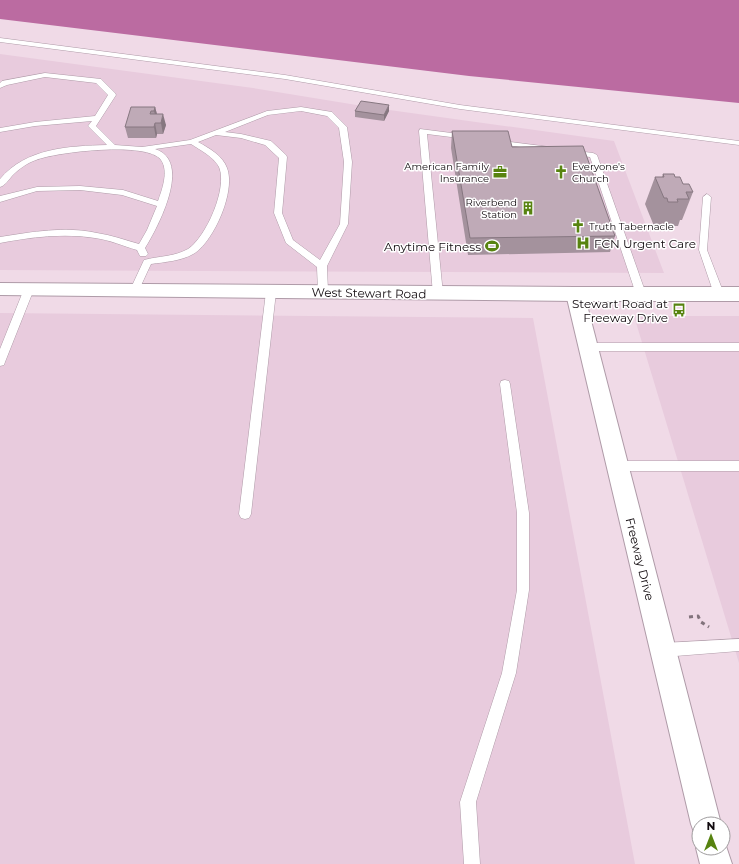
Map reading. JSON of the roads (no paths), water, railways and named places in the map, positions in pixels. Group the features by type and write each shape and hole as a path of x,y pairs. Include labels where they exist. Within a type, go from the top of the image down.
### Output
{"street":[{"name":"West Stewart Road","path":"0,289 438,294 739,294"},
{"name":"Freeway Drive","path":"575,294 704,816"}],"lane":[{"path":"0,40 285,77 460,106 739,143"},
{"path":"0,86 5,83 45,75 98,81 112,95 92,126 114,148"},
{"path":"0,185 17,167 34,158 58,152 83,148 141,149 192,142 267,113 301,109 329,114 343,127 348,162 344,224 322,266 323,292"},
{"path":"0,130 35,124 97,118"},
{"path":"438,294 423,132 477,139"},
{"path":"215,133 241,136 268,143 283,158 278,213 289,241 322,266"},
{"path":"493,141 593,155 641,294"},
{"path":"146,262 186,254 204,240 218,210 223,194 223,167 204,148 192,142"},
{"path":"140,248 154,226 169,175 168,164 161,154 141,149"},
{"path":"0,199 37,189 80,188 123,193 161,205"},
{"path":"707,197 703,250 720,294"},
{"path":"0,240 31,234 66,233 96,236 140,248"},
{"path":"135,290 146,262 140,248"},
{"path":"0,362 29,289"},
{"path":"246,514 271,292"},
{"path":"587,347 739,347"},
{"path":"472,864 468,802 509,673 524,590 523,513 505,384"},
{"path":"617,466 738,469"},
{"path":"663,650 739,646"}],"place":[{"name":"American Family Insurance","path":"500,172"},
{"name":"Everyone's Church","path":"561,172"},
{"name":"Riverbend Station","path":"528,208"},
{"name":"Truth Tabernacle","path":"578,226"},
{"name":"FCN Urgent Care","path":"583,243"},
{"name":"Anytime Fitness","path":"492,246"},
{"name":"Stewart Road at Freeway Drive","path":"679,310"}]}
